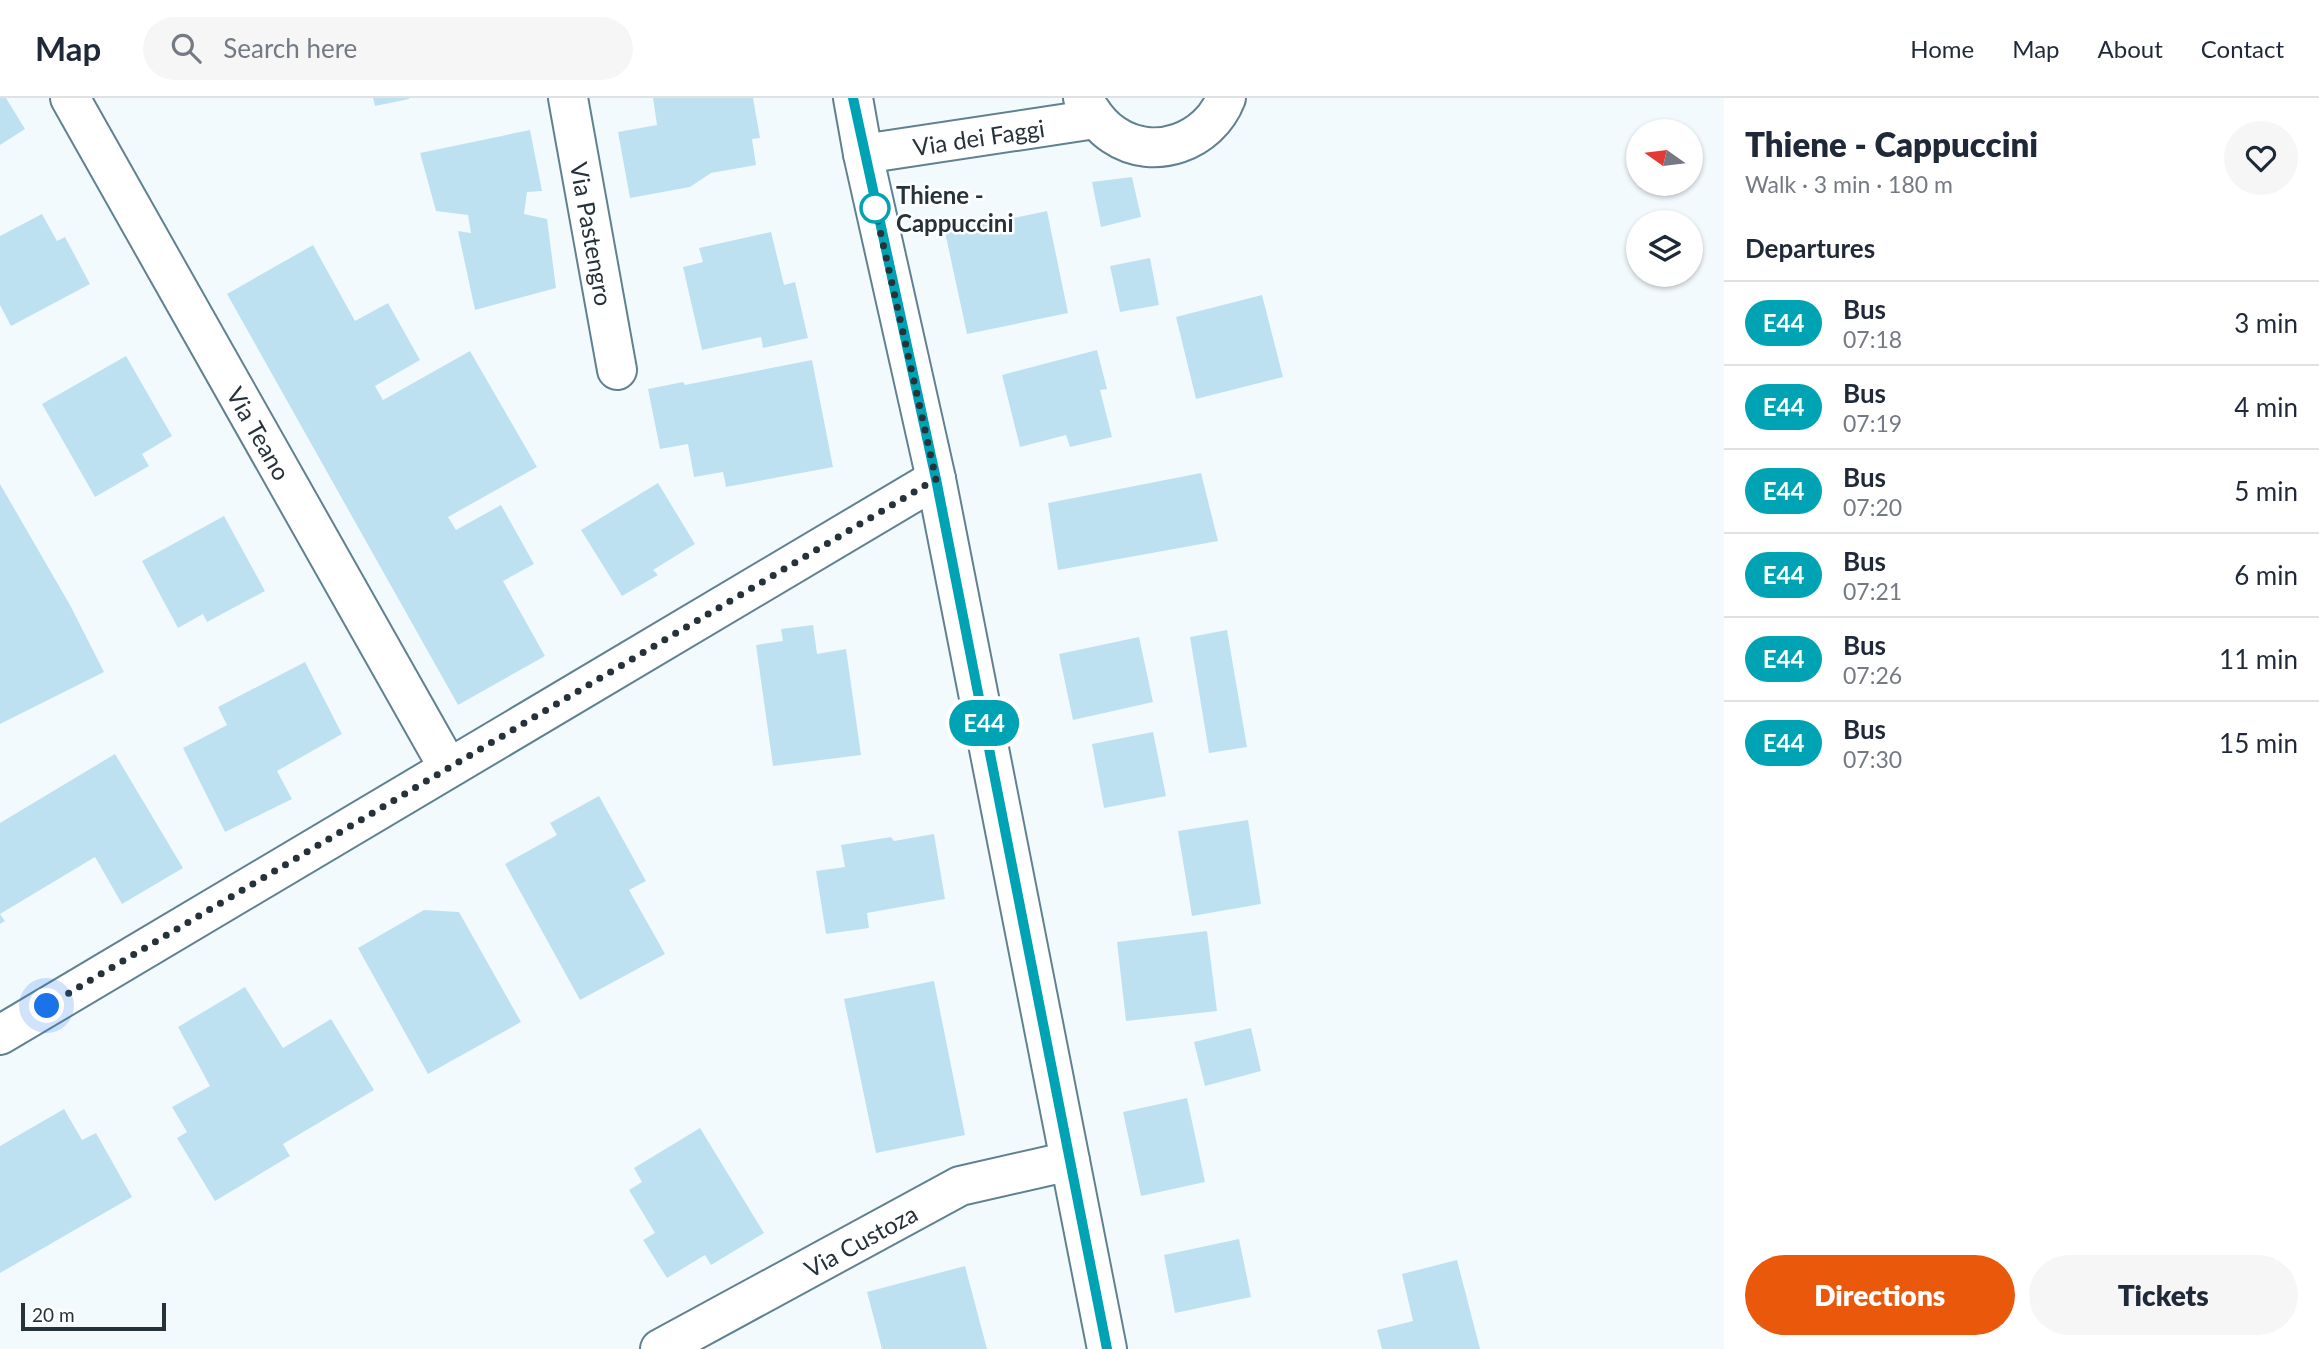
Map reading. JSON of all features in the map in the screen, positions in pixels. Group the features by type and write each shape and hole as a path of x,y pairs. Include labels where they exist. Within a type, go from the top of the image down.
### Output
{"street":[{"name":"Via Teano","path":"70,98 448,767"},
{"name":"Via Pastengro","path":"568,98 617,370"},
{"path":"853,98 863,154 936,479 1107,1349"},
{"name":"Via dei Faggi","path":"863,154 1089,109 1114,136 1137,145 1161,147 1185,142 1206,128 1226,98"},
{"path":"0,1035 936,479"},
{"name":"Via Custoza","path":"660,1349 960,1186 1070,1161"}],"building":[{"path":"0,98 6,98 25,129 0,145"},
{"path":"373,98 409,98 409,99 375,106"},
{"path":"653,98 753,98 760,138 752,139 756,165 711,173 690,187 630,198 618,132 657,125"},
{"path":"530,130 542,191 527,192 524,214 547,219 556,288 475,310 458,231 471,233 468,215 436,211 420,153"},
{"path":"1132,177 1141,217 1101,227 1092,182"},
{"path":"1047,211 1068,313 967,334 945,232"},
{"path":"42,214 57,241 65,237 90,284 11,326 0,305 0,236"},
{"path":"771,232 784,285 795,282 808,338 763,348 761,337 702,350 683,267 703,262 699,248"},
{"path":"313,245 355,321 388,303 420,360 375,386 383,400 470,351 537,467 448,517 456,530 501,505 534,564 503,581 545,656 458,705 227,294"},
{"path":"1150,258 1159,305 1120,312 1110,266"},
{"path":"1262,295 1283,377 1196,399 1176,317"},
{"path":"1097,350 1107,389 1100,390 1112,437 1070,447 1066,435 1020,447 1002,375"},
{"path":"126,356 172,436 142,454 149,466 95,497 42,404"},
{"path":"812,360 833,467 726,487 723,472 694,477 688,444 660,449 648,389 683,382 685,385"},
{"path":"1201,473 1218,541 1058,570 1048,503"},
{"path":"658,483 695,544 653,570 658,575 622,596 581,530"},
{"path":"0,484 70,605 104,672 0,724"},
{"path":"224,516 265,591 207,622 203,614 178,628 142,561"},
{"path":"813,625 817,654 846,649 861,755 773,766 756,645 783,641 781,629"},
{"path":"1227,630 1247,747 1209,753 1190,637"},
{"path":"1139,637 1153,702 1073,720 1059,654"},
{"path":"305,662 342,734 277,771 292,799 225,832 183,748 227,725 218,707"},
{"path":"1153,732 1166,796 1104,808 1092,744"},
{"path":"115,754 183,868 122,904 95,857 0,914 0,823"},
{"path":"599,796 646,881 629,890 665,954 580,1000 505,864 557,835 550,823"},
{"path":"1248,820 1261,904 1192,916 1178,831"},
{"path":"934,834 945,899 867,913 869,928 826,934 816,871 845,867 841,845 891,837 894,841"},
{"path":"424,910 459,912 521,1022 428,1074 358,948"},
{"path":"1207,931 1217,1011 1126,1021 1117,942"},
{"path":"934,981 965,1135 876,1153 844,999"},
{"path":"245,987 283,1048 331,1019 374,1090 283,1144 290,1156 215,1201 177,1138 187,1132 172,1107 210,1086 178,1027"},
{"path":"1251,1028 1261,1071 1205,1086 1194,1042"},
{"path":"1187,1098 1205,1182 1141,1196 1123,1112"},
{"path":"64,1109 82,1140 96,1133 132,1197 0,1273 0,1146"},
{"path":"700,1128 764,1233 711,1265 705,1255 667,1278 643,1240 655,1233 629,1190 642,1182 634,1168"},
{"path":"1239,1239 1251,1297 1175,1313 1164,1255"},
{"path":"1457,1260 1480,1349 1382,1349 1377,1330 1413,1321 1402,1274"},
{"path":"965,1266 987,1349 882,1349 867,1292"}],"bus line":[{"name":"E44","path":"853,98 863,154 936,479 1107,1349"}],"place":[{"name":"Thiene - Cappuccini","path":"875,208"}],"route":[{"path":"47,1006 936,479 875,208"}]}
